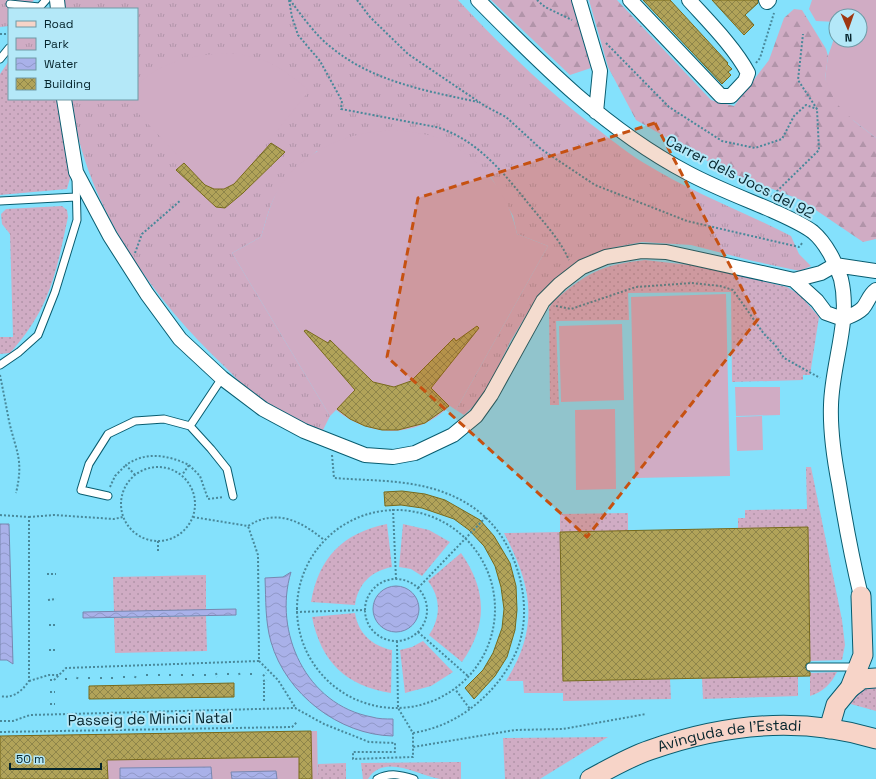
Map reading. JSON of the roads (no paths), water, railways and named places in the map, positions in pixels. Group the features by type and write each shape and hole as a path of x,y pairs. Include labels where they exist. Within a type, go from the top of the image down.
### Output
{"street":[{"name":"Carrer dels Jocs del 92","path":"478,0 571,92 639,144 688,173 783,216 812,232 826,248 841,280 843,300 843,318 832,385 831,425 843,511 861,596"},
{"path":"579,0 600,70 596,112"},
{"path":"630,0 721,96 731,96 745,81 748,73 743,63 718,32 689,0"},
{"path":"64,100 76,172 110,236 147,294 180,339 222,378 263,409 304,432 365,455 393,457 415,453 453,435 476,416 492,395 543,301 560,284 582,267 606,257 641,251 666,252 794,280 821,273 835,265 852,266 870,270 869,284 873,293 860,310 843,318 826,313 817,301 794,280"},
{"path":"817,301 815,287 821,273"},
{"path":"861,596 876,634"},
{"path":"850,688 859,667 864,643 861,596"},
{"path":"829,729 836,705 850,688 862,679 876,678"},
{"name":"Avinguda de l'Estadi","path":"590,779 648,750 708,733 738,728 774,725 829,729 876,739"}],"lane":[{"path":"10,4 38,8 46,0"},
{"path":"0,59 8,49"},
{"path":"0,365 19,352 38,335 55,292 77,220 76,172"},
{"path":"0,201 76,197"},
{"path":"190,426 222,378"},
{"path":"108,493 82,490 89,464 108,434 135,421 164,419 190,426 227,469 233,496"},
{"path":"810,667 859,667"},
{"path":"377,779 384,775 393,774 414,779"}],"water":[{"path":"0,524 9,524 13,664 7,660 0,660"},
{"path":"291,572 287,595 287,618 291,641 300,662 313,682 329,698 349,710 374,718 393,719 393,736 373,734 353,728 335,720 317,708 302,694 278,661 269,634 266,610 265,578 283,577"},
{"path":"396,586 409,590 415,596 419,609 415,622 409,628 396,632 383,628 377,622 373,609 377,596 383,590"},
{"path":"236,609 236,615 83,618 83,612"},
{"path":"211,767 212,779 120,779 120,768"},
{"path":"276,771 277,779 232,779 231,772"}]}
